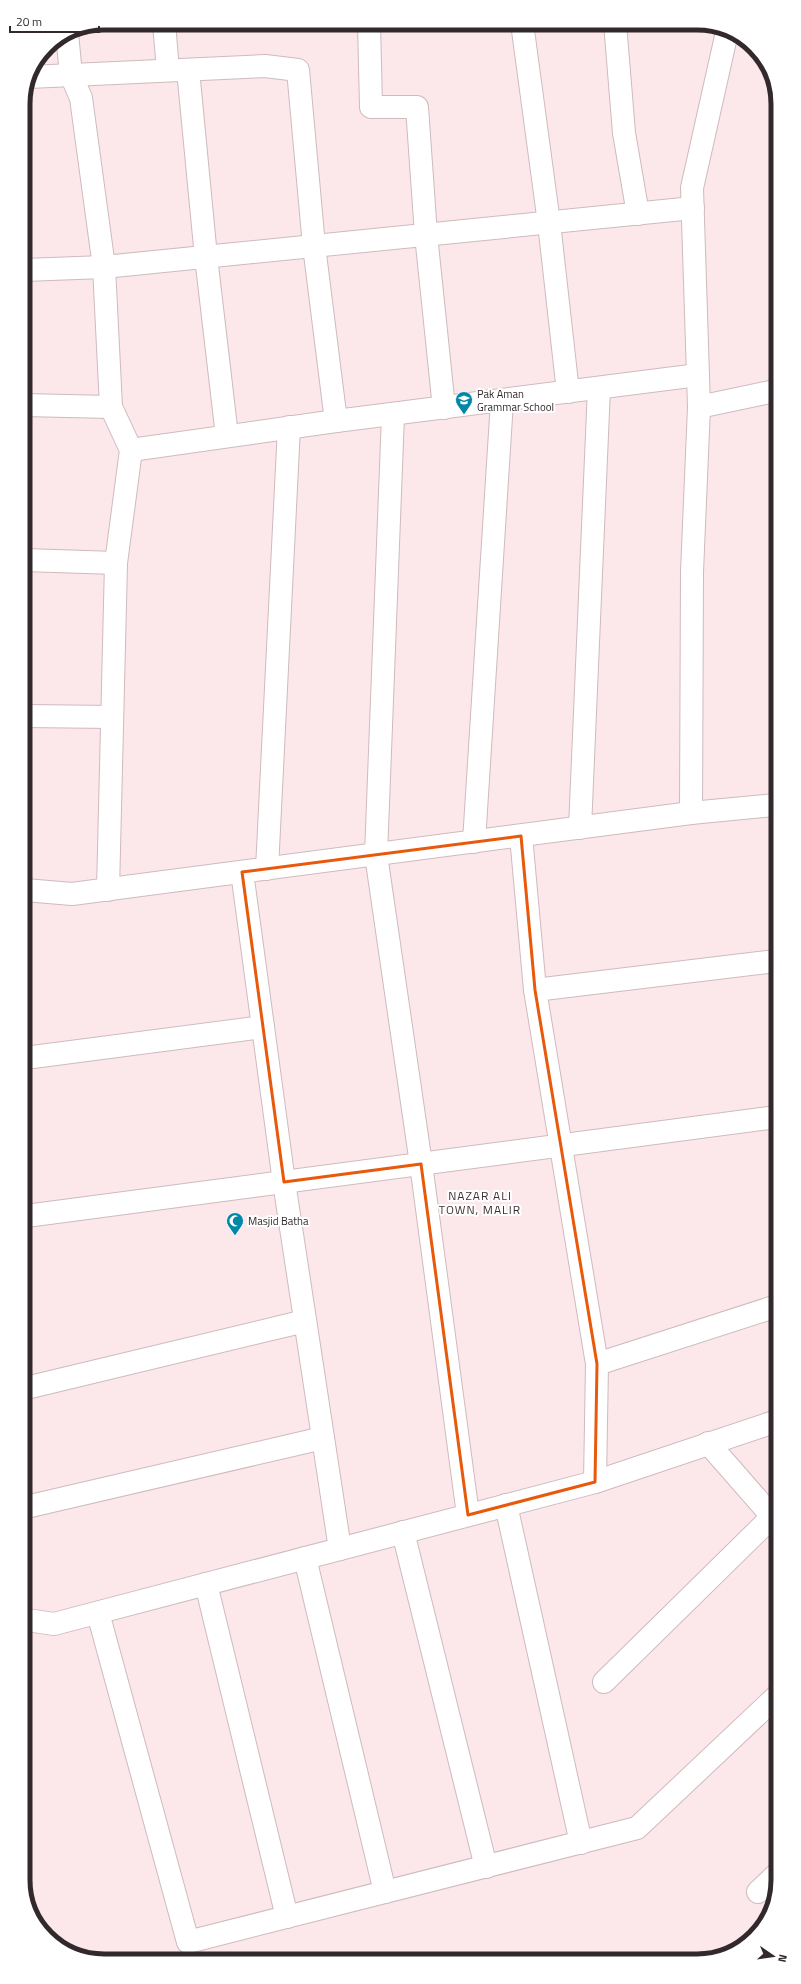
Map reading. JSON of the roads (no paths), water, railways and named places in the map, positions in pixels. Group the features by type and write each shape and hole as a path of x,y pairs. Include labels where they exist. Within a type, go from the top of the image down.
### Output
{"street":[{"path":"166,30 178,70 206,257 227,436"},
{"path":"369,30 371,107 417,108 426,235 444,408"},
{"path":"523,30 549,223 568,392"},
{"path":"616,30 624,133 638,214"},
{"path":"691,813 692,572 699,407 692,188 726,36"},
{"path":"68,40 71,75 82,98 104,267 111,407 131,450 116,563 108,890"},
{"path":"35,78 265,66 298,70 314,246 336,421"},
{"path":"30,270 104,267 693,208"},
{"path":"131,450 289,427 393,415 698,375"},
{"path":"580,828 599,388"},
{"path":"699,407 771,392"},
{"path":"474,842 502,401"},
{"path":"30,405 111,407"},
{"path":"393,415 376,855 421,1164 468,1515"},
{"path":"267,869 289,427"},
{"path":"30,560 116,563"},
{"path":"30,716 112,717"},
{"path":"30,890 72,894 108,890 691,813 771,805"},
{"path":"521,836 535,990 597,1364 594,1482"},
{"path":"242,872 284,1182 340,1549"},
{"path":"535,990 771,962"},
{"path":"30,1057 263,1027"},
{"path":"30,1215 771,1118"},
{"path":"597,1364 771,1308"},
{"path":"30,1387 305,1321"},
{"path":"30,1620 54,1624 594,1482 771,1423"},
{"path":"30,1506 323,1438"},
{"path":"708,1443 771,1513"},
{"path":"506,1505 581,1843"},
{"path":"604,1682 771,1521"},
{"path":"403,1532 486,1867"},
{"path":"305,1558 385,1892"},
{"path":"206,1584 287,1917"},
{"path":"98,1613 188,1942 637,1828 771,1702"},
{"path":"758,1892 771,1880"}],"place":[{"name":"Pak Aman Grammar School","path":"464,415"},
{"name":"Masjid Batha","path":"235,1236"}],"district":[{"name":"NAZAR ALI TOWN, MALIR","path":"480,1202"}]}
